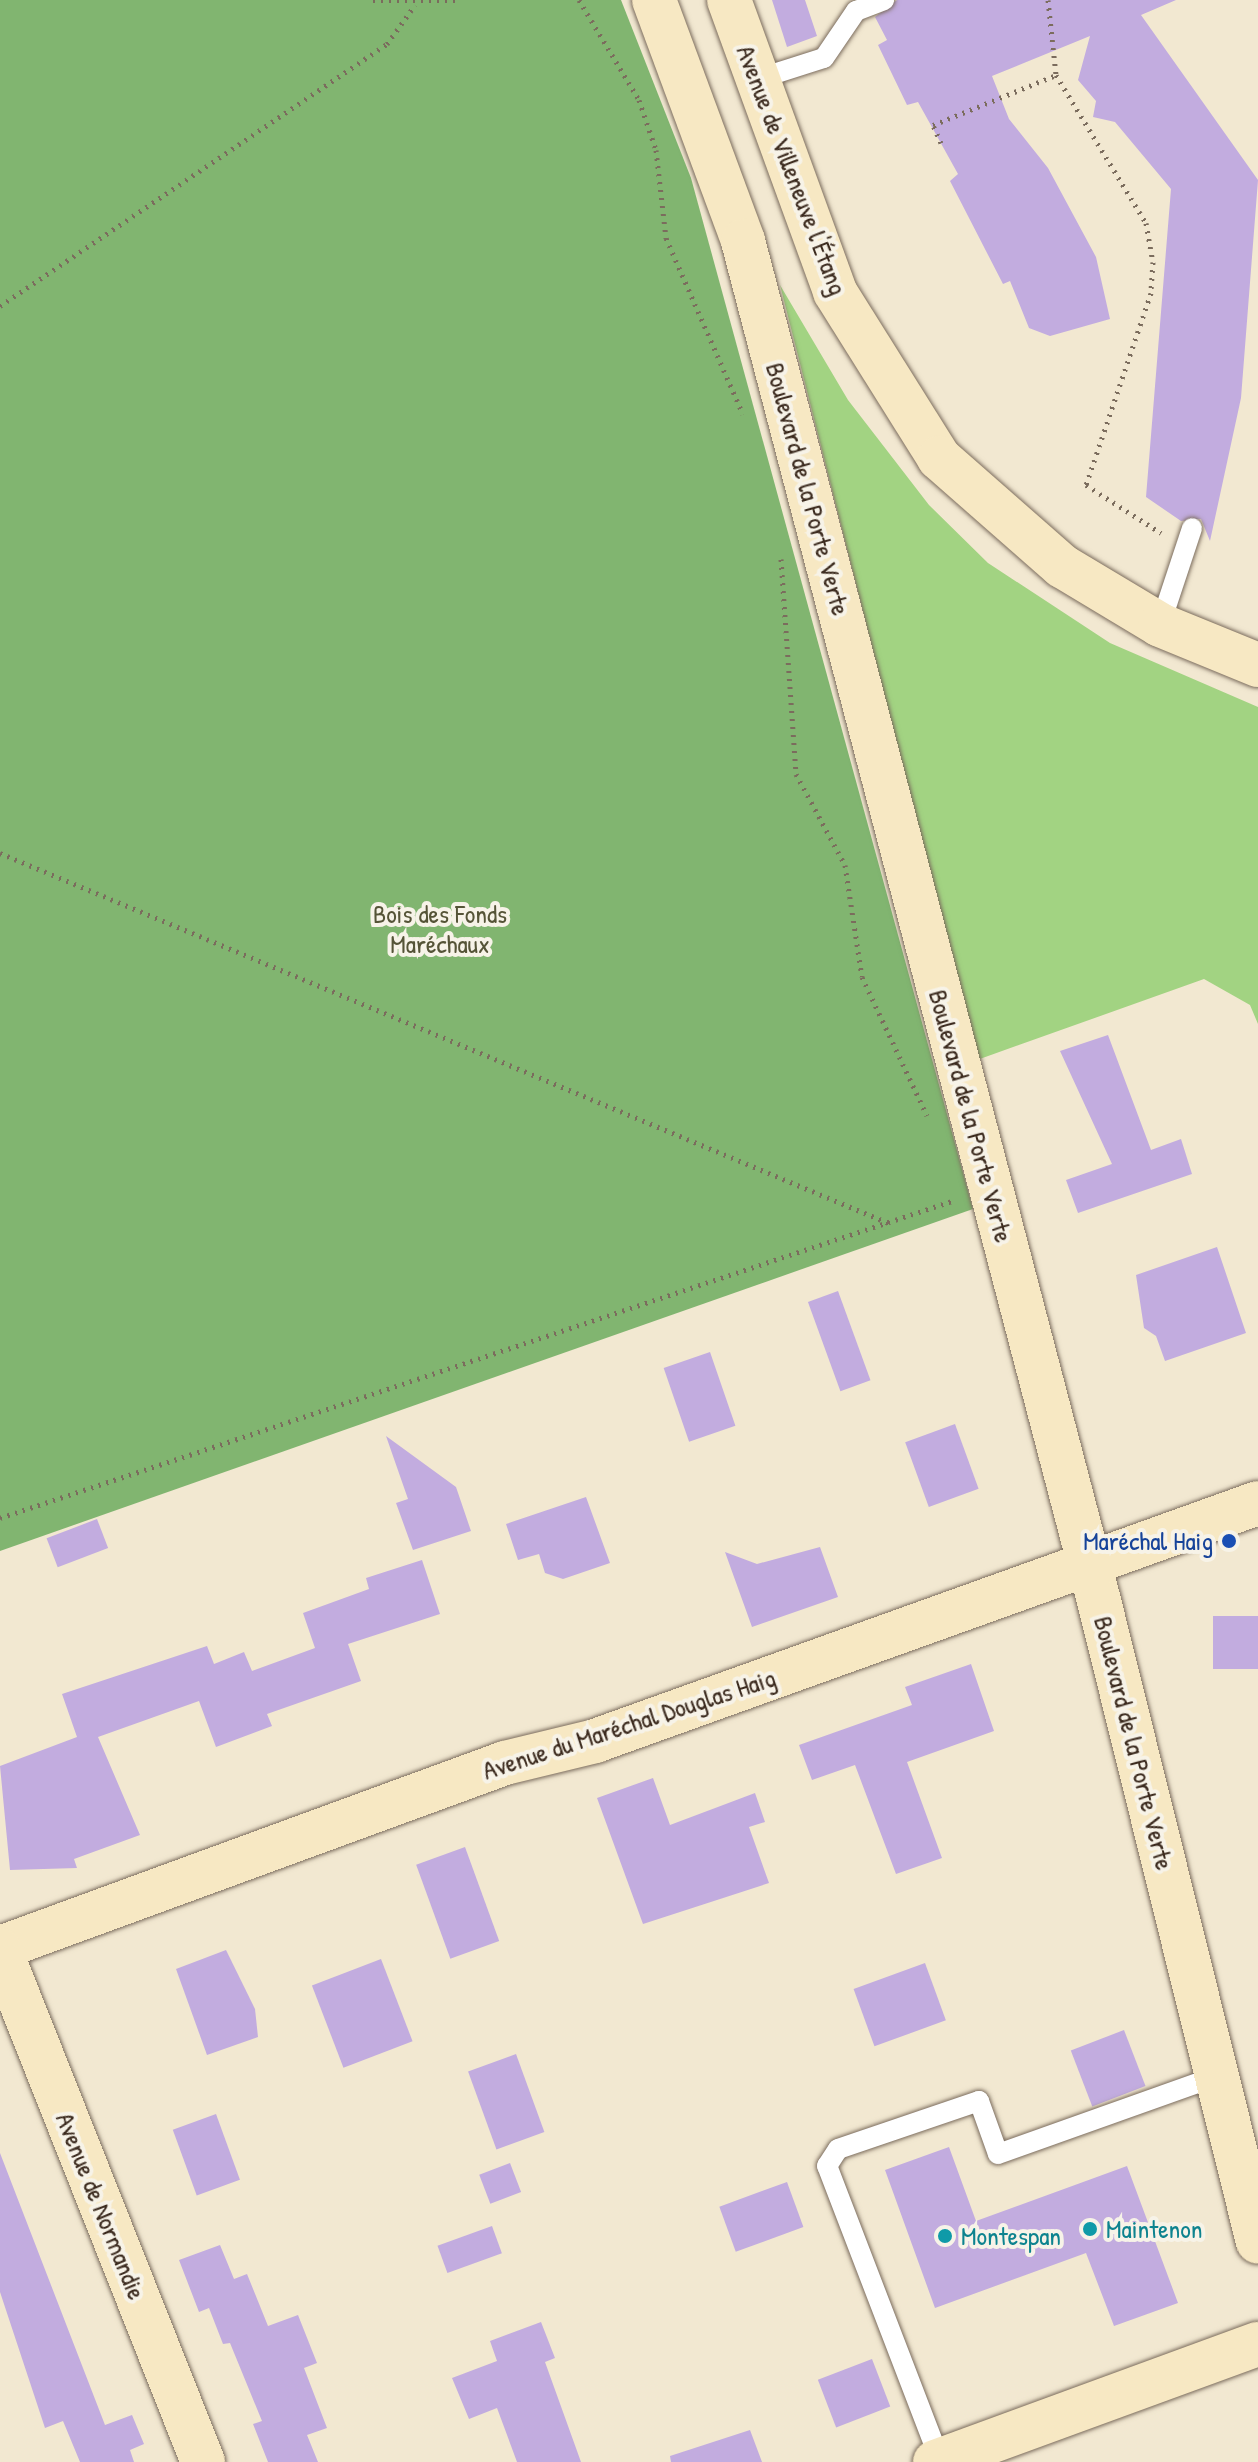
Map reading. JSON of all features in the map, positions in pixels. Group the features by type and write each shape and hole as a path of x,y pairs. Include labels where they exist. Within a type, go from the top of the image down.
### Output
{"street":[{"name":"Boulevard de la Porte Verte","path":"654,0 743,241 1089,1561 1258,2242"},
{"name":"Avenue de Villeneuve l'Étang","path":"729,0 835,292 939,458 1062,566 1160,625 1258,665"},
{"name":"Avenue du Maréchal Douglas Haig","path":"0,1949 1258,1503"},
{"name":"Avenue de Normandie","path":"0,1949 203,2462"},
{"path":"937,2461 1258,2344"}],"lane":[{"path":"758,79 824,58 856,11 884,0"},
{"path":"1160,625 1192,528"},
{"path":"937,2461 827,2166 838,2149 979,2101 998,2154 1217,2076"}],"path":[{"path":"373,0 415,5 458,0"},
{"path":"579,0 639,100 656,150 666,238 745,419"},
{"path":"1048,0 1056,75 1146,223 1153,262 1151,293 1086,485 1184,557"},
{"path":"0,306 387,44 415,5"},
{"path":"941,143 933,125 1056,75"},
{"path":"779,546 796,774 845,865 862,977 933,1128"},
{"path":"0,853 889,1223"},
{"path":"0,1518 990,1189"}],"green space":[{"name":"Bois des Fonds Maréchaux","path":"0,0 621,0 691,178 973,1209 0,1551"},
{"path":"780,285 848,400 929,505 988,563 1110,643 1258,707 1258,1024 1250,1005 1204,979 977,1060"}],"building":[{"path":"772,0 805,0 817,36 787,47"},
{"path":"897,0 1176,0 1141,15 1258,180 1241,398 1210,541 1201,519 1181,521 1146,497 1171,189 1115,122 1093,117 1096,101 1078,80 1090,36 992,76 1009,119 1048,168 1096,257 1110,319 1050,336 1029,328 1010,281 1003,284 950,181 958,174 918,102 907,105 878,45 887,40 875,17"},
{"path":"1108,1035 1151,1150 1181,1139 1192,1174 1078,1213 1066,1180 1112,1164 1060,1051"},
{"path":"1217,1247 1246,1333 1165,1361 1156,1336 1144,1328 1136,1275"},
{"path":"838,1291 870,1380 840,1391 808,1302"},
{"path":"710,1352 735,1426 689,1442 664,1368"},
{"path":"955,1424 979,1489 929,1507 905,1442"},
{"path":"386,1436 456,1487 471,1531 413,1550 396,1503 408,1499"},
{"path":"586,1497 610,1563 563,1579 545,1573 539,1554 518,1560 506,1524"},
{"path":"97,1519 108,1548 58,1567 47,1538"},
{"path":"820,1547 838,1597 752,1627 725,1552 757,1564"},
{"path":"422,1560 440,1614 348,1644 361,1681 267,1714 272,1726 216,1747 199,1701 98,1737 140,1835 74,1859 77,1868 10,1870 0,1766 77,1737 62,1694 207,1646 214,1664 244,1652 252,1671 315,1648 303,1613 369,1589 366,1578"},
{"path":"1213,1616 1258,1616 1258,1669 1213,1669"},
{"path":"971,1664 994,1731 907,1762 942,1858 896,1874 855,1765 812,1780 799,1745 912,1705 905,1687"},
{"path":"653,1778 670,1825 755,1793 765,1822 749,1827 769,1883 643,1924 597,1798"},
{"path":"465,1847 499,1941 450,1959 416,1865"},
{"path":"226,1950 255,2009 258,2037 207,2055 176,1969"},
{"path":"381,1959 413,2041 343,2068 312,1986"},
{"path":"925,1963 946,2020 874,2046 854,1989"},
{"path":"1124,2030 1146,2086 1092,2106 1071,2050"},
{"path":"516,2054 544,2132 496,2149 468,2071"},
{"path":"216,2114 240,2180 197,2196 173,2130"},
{"path":"949,2147 976,2221 1127,2166 1178,2303 1114,2326 1086,2253 935,2308 885,2170"},
{"path":"0,2153 105,2425 132,2415 144,2444 130,2450 134,2462 80,2462 63,2421 45,2428 0,2292"},
{"path":"510,2163 521,2192 490,2204 479,2175"},
{"path":"787,2182 803,2227 736,2252 719,2207"},
{"path":"492,2226 502,2253 447,2273 437,2246"},
{"path":"220,2245 234,2279 247,2274 268,2326 298,2315 317,2363 304,2368 327,2428 307,2435 318,2462 268,2462 253,2424 262,2421 230,2343 223,2344 209,2308 199,2312 179,2260"},
{"path":"541,2322 555,2358 545,2362 581,2462 517,2462 497,2408 469,2419 452,2378 497,2361 490,2341"},
{"path":"872,2359 890,2407 836,2427 818,2380"},
{"path":"750,2430 762,2462 671,2462 670,2456"}],"place":[{"name":"Maréchal Haig","path":"1229,1541"},
{"name":"Maintenon","path":"1090,2229"},
{"name":"Montespan","path":"945,2236"}]}
